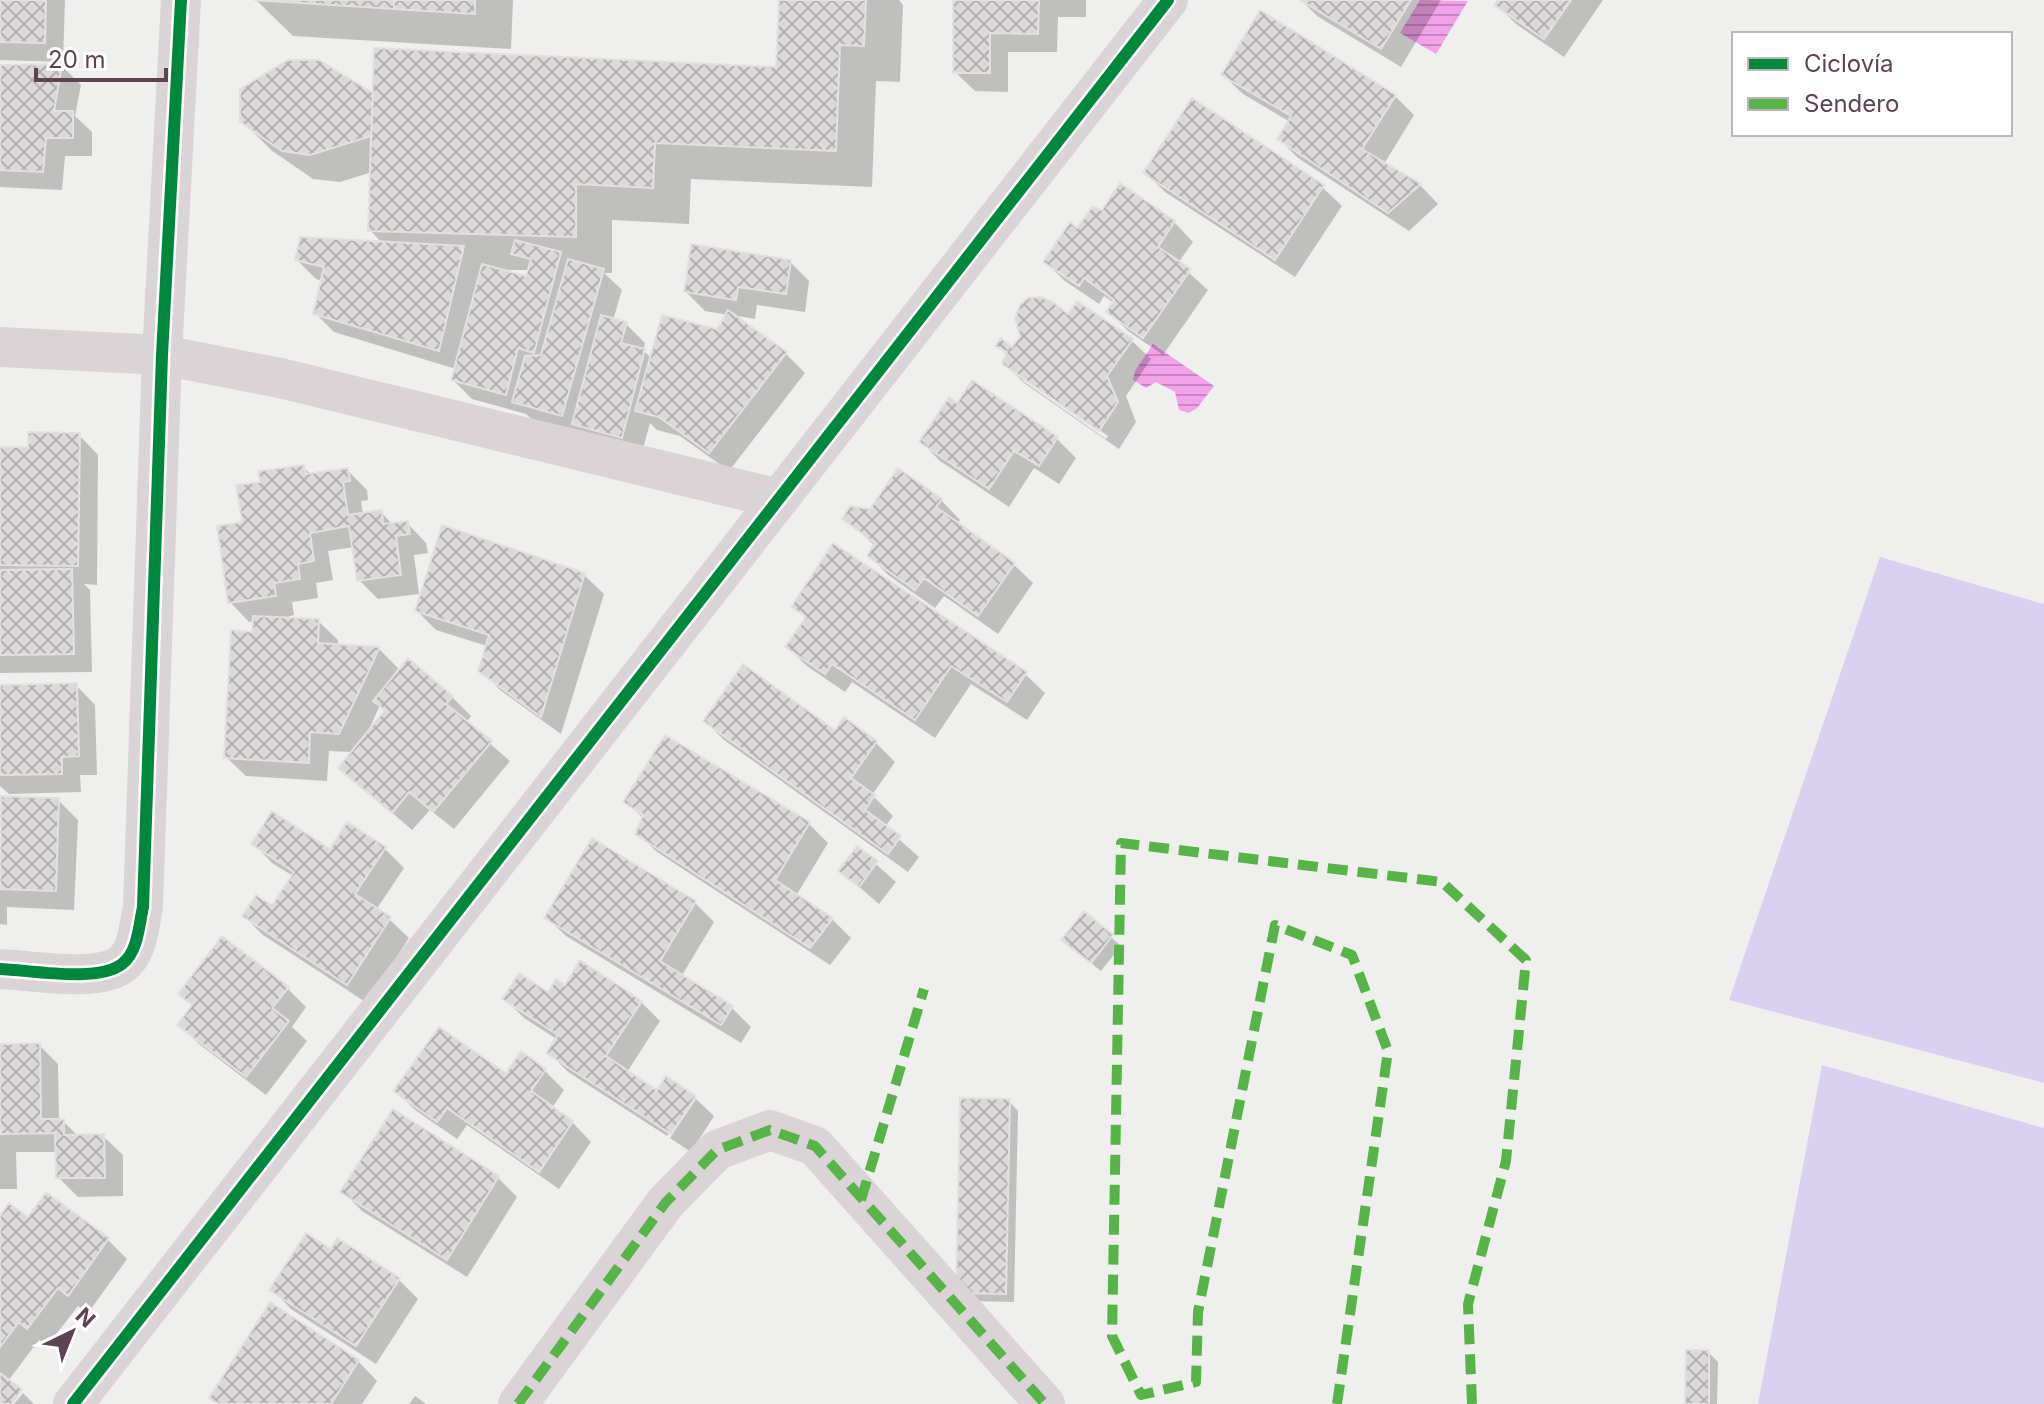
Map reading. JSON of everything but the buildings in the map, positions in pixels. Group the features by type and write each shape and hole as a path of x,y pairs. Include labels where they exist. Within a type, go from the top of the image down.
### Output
{"street":[{"path":"0,969 95,974 123,964 136,942 143,907 162,355 181,0"},
{"path":"73,1404 1168,0"},
{"path":"0,347 162,355 280,378 779,499"},
{"path":"518,1404 666,1202 717,1150 770,1130 815,1146 1045,1404"}],"shaded area":[{"path":"1420,0 1468,1 1436,54 1400,33"},
{"path":"1153,344 1214,386 1197,408 1189,413 1179,410 1175,392 1156,382 1146,388 1133,380 1135,371"},
{"path":"1880,557 2044,604 2044,1083 1729,1000"},
{"path":"1822,1065 2044,1128 2044,1404 1758,1404"}],"marked path":[{"path":"1337,1404 1388,1051 1352,955 1275,925 1198,1312 1196,1382 1141,1395 1112,1336 1121,843 1442,882 1526,960 1506,1161 1468,1304 1472,1404"},
{"path":"861,1200 924,989"},
{"path":"518,1404 666,1202 717,1150 770,1130 815,1146 1045,1404"}],"cycle path":[{"path":"0,969 81,974 111,970 127,959 139,930 143,907 162,355 181,0"},
{"path":"73,1404 1168,0"}]}
